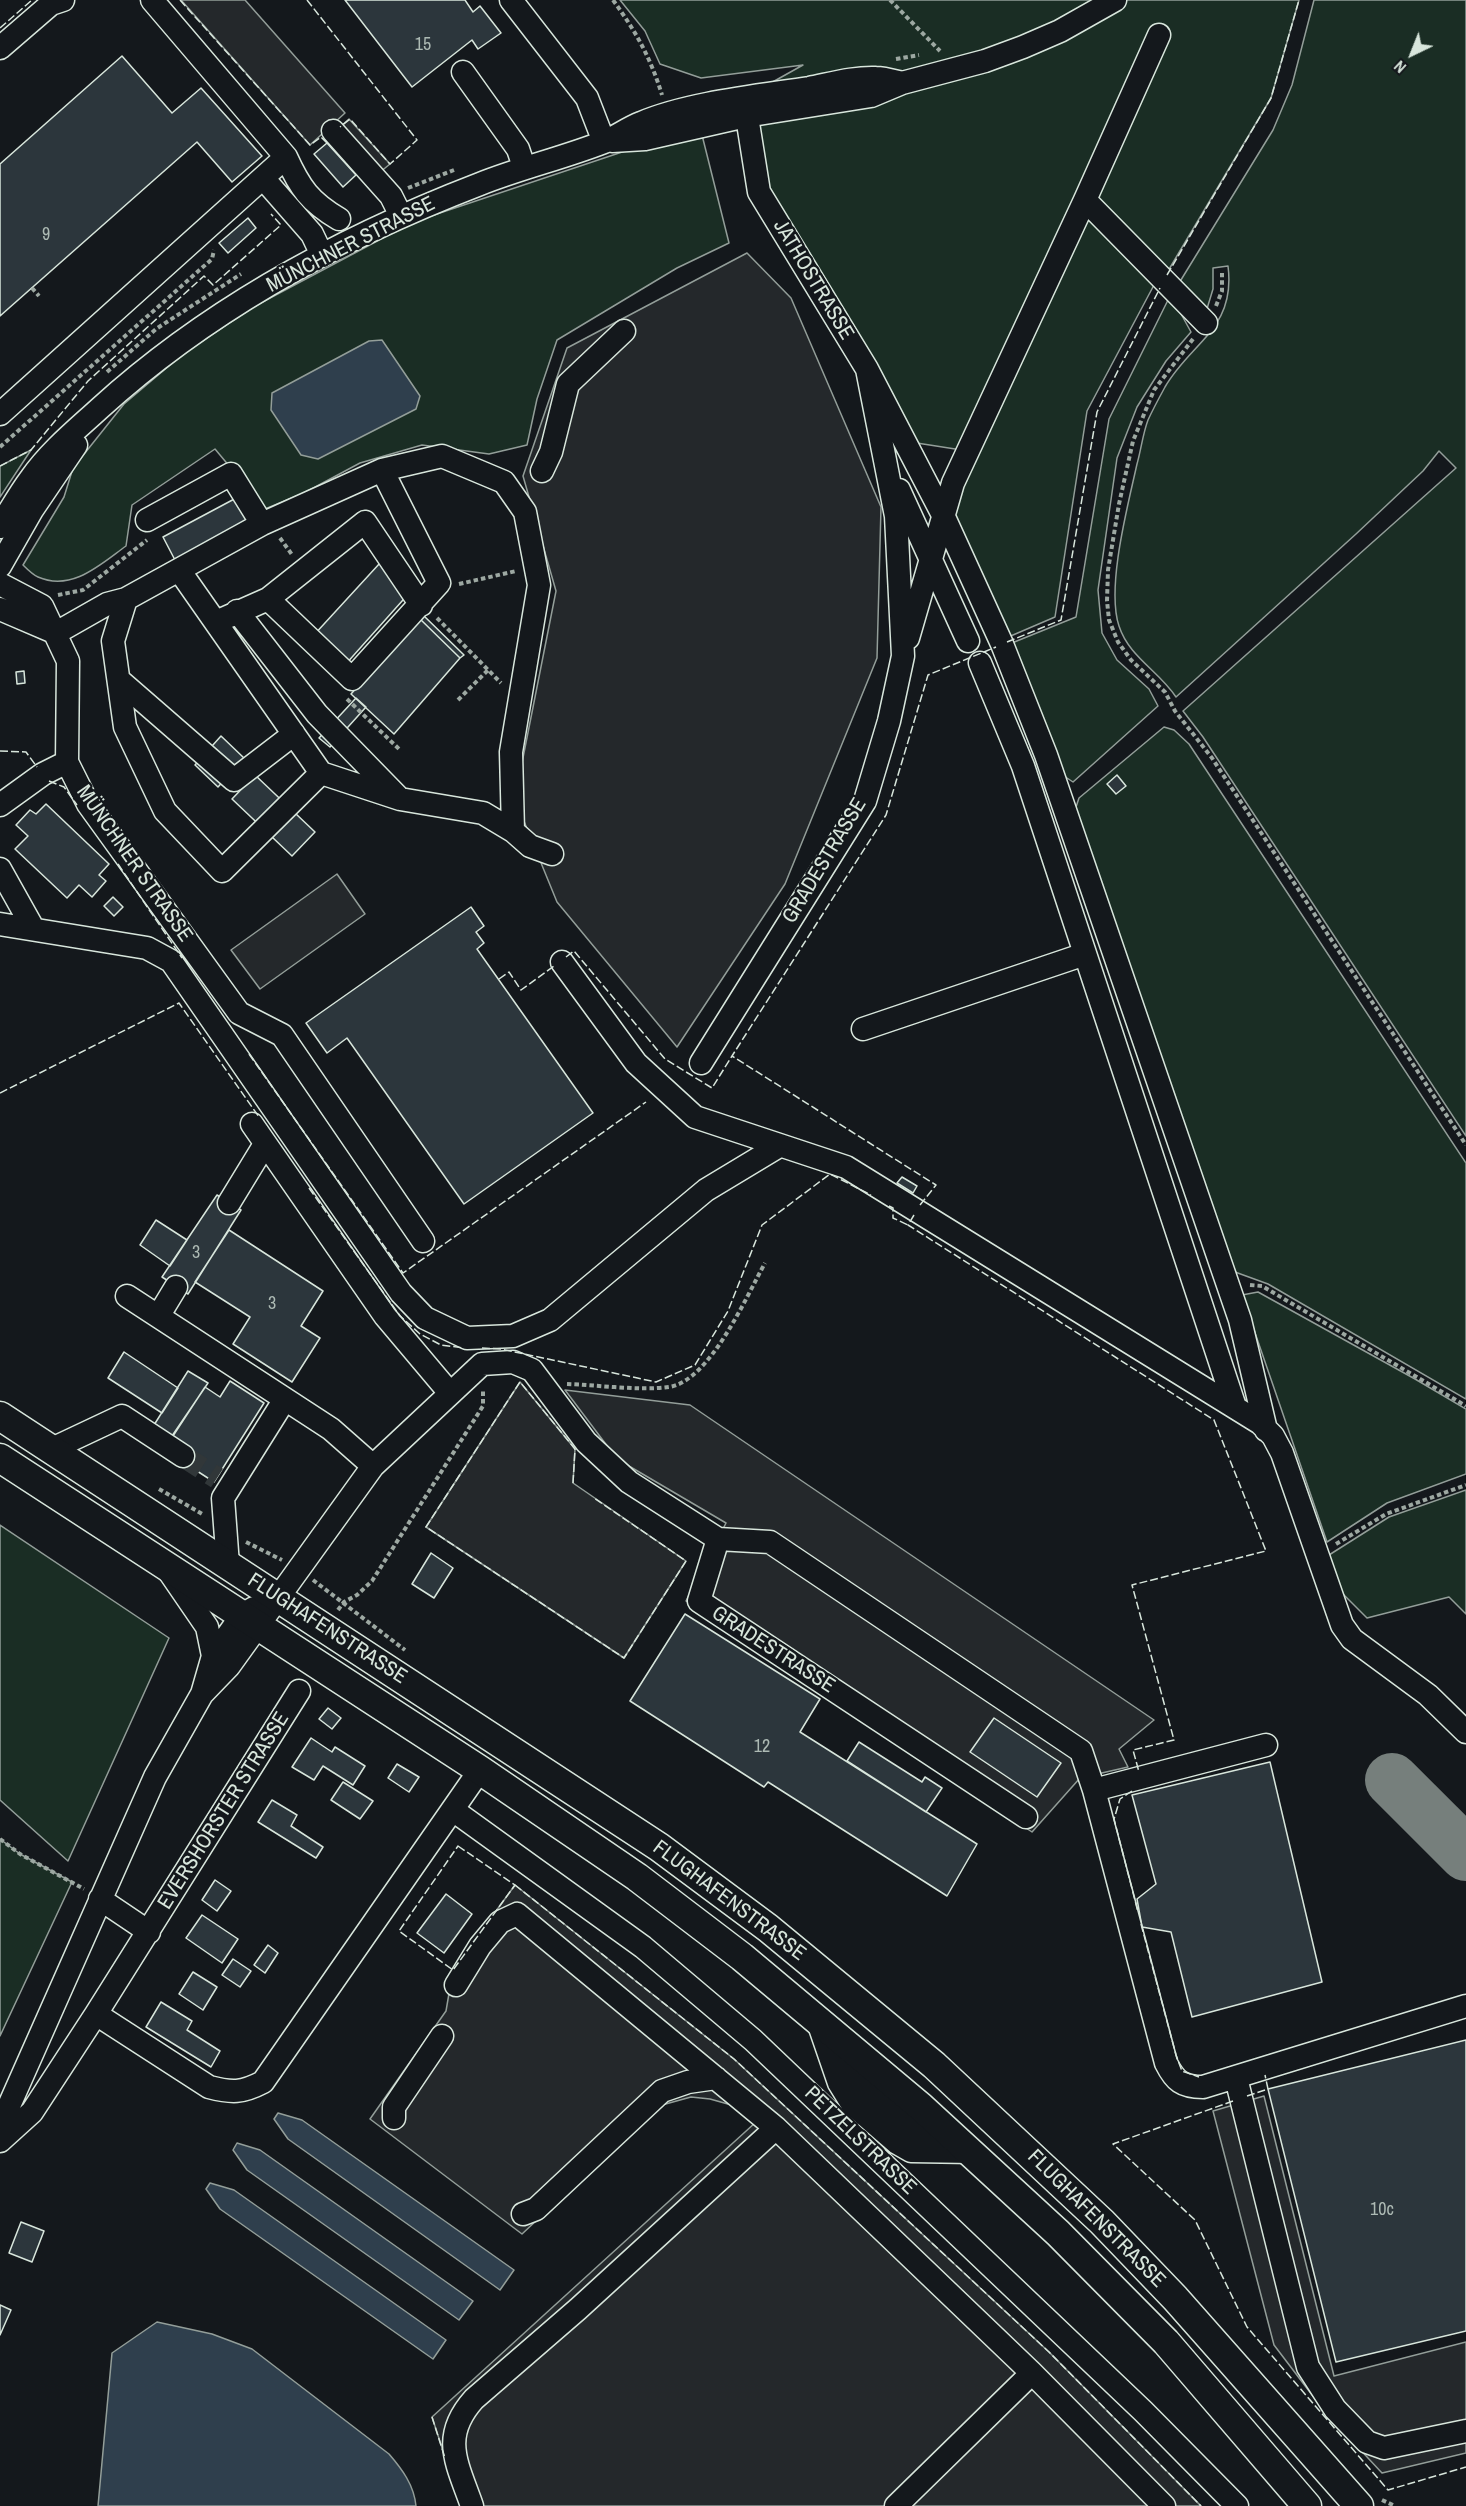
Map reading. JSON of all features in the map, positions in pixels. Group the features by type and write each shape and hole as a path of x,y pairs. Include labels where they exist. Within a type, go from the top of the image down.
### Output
{"main road":[{"name":"FLUGHAFENSTRASSE","path":"0,1416 659,1846 846,1990 934,2065 1102,2222 1238,2367 1359,2506"},
{"name":"FLUGHAFENSTRASSE","path":"0,1458 480,1770 637,1877 817,2017 972,2152 1058,2233 1166,2342 1307,2506"}],"street":[{"path":"0,48 51,4 63,0"},
{"path":"152,0 286,157 308,171 333,201 350,240"},
{"path":"511,0 587,98 604,142"},
{"name":"MÜNCHNER STRASSE","path":"604,142 645,139 745,107 876,78 902,83 945,72 1023,48 1060,31 1115,0"},
{"path":"903,656 953,483 1085,200 1158,35"},
{"path":"463,72 518,149 524,167"},
{"name":"MÜNCHNER STRASSE","path":"0,527 32,477 59,445 120,390 191,334 274,281 317,244 350,240 401,216 524,167 604,142 640,123 668,114 745,107"},
{"name":"JATHOSTRASSE","path":"745,107 759,192 867,369 885,462"},
{"path":"333,131 391,196 401,216"},
{"path":"0,414 286,157"},
{"path":"263,178 317,244"},
{"path":"1085,200 1206,323"},
{"path":"542,471 551,452 568,384 624,331"},
{"path":"867,369 944,517 1002,644 1047,755 1240,1320 1266,1430"},
{"name":"MÜNCHNER STRASSE","path":"0,566 49,483 120,390"},
{"path":"0,609 56,633 107,604 126,599 262,524 382,470 442,456 504,482 525,512 538,585 511,752 513,831 483,813 400,800 321,773 179,570"},
{"path":"885,462 968,641"},
{"name":"GRADESTRASSE","path":"701,1063 865,801 889,721 903,656 896,516 885,462"},
{"path":"268,598 352,679 421,604 439,583 382,470"},
{"path":"147,520 231,474 262,524"},
{"path":"216,622 268,598 364,522 421,604"},
{"name":"MÜNCHNER STRASSE","path":"0,584 42,606 68,661 67,762 88,804 239,1013 282,1035 423,1241"},
{"path":"126,599 113,641 125,727 165,811 222,872 321,773"},
{"path":"237,611 317,714 400,800"},
{"path":"980,663 1023,766 1234,1407"},
{"path":"119,680 234,780 294,734"},
{"path":"0,805 43,774 67,762"},
{"path":"0,869 33,928"},
{"path":"0,924 147,948 171,961 400,1293 425,1318 467,1338 513,1336 550,1320 706,1190 779,1146"},
{"path":"863,1029 1085,954"},
{"path":"562,962 636,1063 694,1117 846,1167 1260,1423 1282,1453 1342,1624 1352,1639 1428,1695 1466,1732"},
{"path":"252,1124 385,1316 449,1392"},
{"path":"229,1203 265,1144"},
{"path":"159,1315 176,1287"},
{"path":"128,1296 331,1430 373,1466"},
{"path":"213,1656 277,1596 299,1570 373,1466 449,1392 482,1364 513,1362 532,1370 586,1442 629,1482 718,1539 770,1542 1081,1751 1094,1790 1166,2063 1173,2077 1189,2087 1203,2087 1466,2006"},
{"path":"228,1565 223,1487 285,1399"},
{"path":"52,1449 122,1416 183,1456"},
{"name":"GRADESTRASSE","path":"718,1539 699,1601 1026,1816"},
{"path":"0,2126 155,1777 202,1694 213,1656 207,1627 161,1563"},
{"path":"202,1694 229,1666 250,1620"},
{"name":"EVERSHORSTER STRASSE","path":"0,2141 32,2112 149,1932 299,1691"},
{"path":"1094,1790 1266,1745"},
{"path":"96,2014 209,2087 227,2091 246,2091 263,2082 480,1770"},
{"name":"PETZELSTRASSE","path":"453,1810 643,1947 753,2040 1134,2402 1237,2506"},
{"name":"EVERSHORSTER STRASSE","path":"100,1899 149,1932"},
{"path":"456,1985 480,1946 500,1922 518,1914 776,2128 1032,2373 1164,2506"},
{"path":"817,2017 839,2083 852,2104 897,2143 911,2151 972,2152"},
{"path":"394,2118 394,2107 442,2036"},
{"path":"523,2214 536,2209 662,2091 688,2082 716,2078"},
{"path":"1236,2078 1308,2367 1335,2409 1366,2442 1384,2448 1466,2431"},
{"path":"472,2506 455,2458 454,2435 461,2414 474,2399 776,2128"},
{"path":"896,2506 1032,2373"}],"path":[{"path":"613,0 638,36 654,70 668,114"},
{"path":"890,0 940,51 945,72"},
{"path":"0,447 212,259 215,240"},
{"path":"1222,273 1222,291 1206,323 1154,390 1133,441 1108,570 1109,620 1118,642 1131,660 1165,692 1175,711 1212,758 1466,1145"},
{"path":"32,288 39,296"},
{"path":"49,593 57,595 83,590 131,550"},
{"path":"454,585 535,566"},
{"path":"421,604 520,702"},
{"path":"458,700 488,670"},
{"path":"544,1384 671,1387 697,1373 711,1358 765,1263"},
{"path":"1227,1283 1262,1286 1466,1406"},
{"path":"344,1602 357,1595 372,1581 483,1406 482,1364"},
{"path":"1318,1557 1386,1514 1466,1485"},
{"path":"157,1488 226,1528 240,1539 299,1570 327,1589"},
{"path":"0,1839 20,1854 100,1899"}],"green space":[{"path":"620,0 1299,0 1271,98 1168,271 1086,201 968,451 904,441 759,192 744,98 803,65 701,78 660,64 645,31"},
{"path":"1314,0 1466,0 1466,1136 1203,737 1183,711 1456,468 1439,451 1423,471 1356,534 1176,697 1130,647 1119,626 1116,610 1115,590 1120,546 1146,425 1165,387 1218,320 1225,305 1229,287 1228,266 1213,268 1213,289 1206,312 1176,288 1273,130 1292,85"},
{"path":"702,135 729,243 677,268 557,340 537,399 527,445 489,454 422,445 360,463 304,493 265,509 215,449 132,505 126,546 96,568 74,579 51,581 36,576 23,565 64,497 73,468 124,404 183,354 255,306 413,222 637,147"},
{"path":"1086,214 1154,285 1087,411 1055,617 1006,638 949,515"},
{"path":"1169,298 1191,332 1166,361 1137,407 1117,458 1098,590 1102,633 1117,660 1149,689 1158,706 1073,782 1061,774 1007,645 1076,617 1109,419"},
{"path":"31,450 0,497 0,466"},
{"path":"1164,727 1174,730 1189,744 1466,1163 1466,1399 1268,1284 1235,1272 1075,810 1079,798"},
{"path":"1258,1292 1466,1409 1466,1474 1387,1503 1327,1542 1242,1295"},
{"path":"1466,1490 1466,1614 1449,1597 1367,1618 1339,1590 1329,1555 1389,1517"},
{"path":"0,1525 169,1638 68,1861 0,1800"},
{"path":"0,1839 20,1854 72,1882 0,2036"}],"shaded area":[{"path":"181,0 245,0 345,113 310,145"},
{"path":"349,119 390,164 379,173 340,127"},
{"path":"747,253 791,298 881,507 877,658 785,884 677,1047 557,902 519,809 518,783 556,591 523,476 567,348"},
{"path":"337,874 365,914 260,989 231,950"},
{"path":"520,1382 575,1449 573,1483 686,1561 624,1658 426,1527"},
{"path":"565,1390 690,1405 1154,1720 1119,1749 1128,1767 1080,1778 1032,1832 686,1601 726,1523 617,1459"},
{"path":"515,1885 734,2059 1049,2352 1201,2506 461,2506 432,2417 756,2122 735,2106 710,2099 691,2097 662,2105 522,2234 370,2119 446,2011 453,1970"},
{"path":"1264,2096 1334,2376 1466,2342 1466,2453 1382,2473 1325,2412 1274,2345 1213,2111"}],"water":[{"path":"382,340 420,396 416,409 318,459 301,455 271,410 272,393 369,341"},
{"path":"278,2113 302,2120 514,2270 500,2290 288,2139 274,2119"},
{"path":"237,2143 260,2150 473,2301 459,2320 247,2170 233,2150"},
{"path":"210,2183 234,2190 446,2340 433,2359 220,2209 206,2189"},
{"path":"157,2322 212,2334 252,2349 389,2454 407,2478 416,2506 98,2506 112,2353"}],"building":[{"path":"345,0 465,0 473,12 480,6 501,33 478,49 472,40 412,87"},
{"path":"122,56 172,113 201,88 262,156 232,182 197,142 0,316 0,164"},
{"path":"327,143 356,175 343,187 314,154"},
{"path":"248,218 256,228 228,253 219,243"},
{"path":"238,497 251,521 176,562 163,537"},
{"path":"380,563 411,591 345,665 313,636"},
{"path":"423,615 464,655 460,658 419,618"},
{"path":"419,618 460,658 394,734 351,694"},
{"path":"24,671 25,683 17,684 16,672"},
{"path":"356,698 366,707 330,747 319,738"},
{"path":"221,736 244,758 218,787 195,765"},
{"path":"255,775 315,832 292,856 232,799"},
{"path":"1117,775 1126,786 1116,794 1107,784"},
{"path":"46,804 109,864 99,875 106,881 92,897 79,885 67,898 15,849 28,836 16,825 30,810 36,814"},
{"path":"113,897 123,907 114,916 104,906"},
{"path":"471,907 484,926 476,932 484,943 477,949 593,1113 464,1204 347,1038 327,1053 306,1023"},
{"path":"902,1177 917,1186 913,1193 897,1183"},
{"path":"217,1195 241,1210 188,1294 162,1277"},
{"path":"156,1220 187,1240 170,1266 140,1245"},
{"path":"229,1230 323,1291 301,1326 320,1338 292,1382 233,1344 250,1317 195,1282"},
{"path":"124,1352 178,1388 162,1413 108,1378"},
{"path":"188,1371 208,1383 172,1436 154,1425"},
{"path":"230,1381 264,1403 214,1482 180,1460 171,1439 205,1387 220,1397"},
{"path":"431,1553 453,1568 434,1598 412,1584"},
{"path":"685,1614 820,1699 800,1732 977,1844 947,1896 768,1782 764,1787 630,1701"},
{"path":"328,1708 341,1718 332,1729 319,1719"},
{"path":"994,1718 1061,1763 1037,1797 970,1752"},
{"path":"311,1738 332,1752 335,1747 365,1766 353,1785 323,1766 314,1780 292,1767"},
{"path":"859,1742 922,1782 925,1777 942,1788 926,1812 847,1761"},
{"path":"1270,1762 1322,1982 1192,2017 1171,1932 1142,1927 1137,1899 1156,1884 1132,1795"},
{"path":"397,1764 419,1777 409,1792 388,1778"},
{"path":"343,1782 373,1801 360,1819 331,1800"},
{"path":"272,1800 297,1815 291,1826 323,1847 316,1858 258,1822"},
{"path":"215,1880 231,1891 217,1911 202,1900"},
{"path":"446,1894 472,1914 444,1953 417,1933"},
{"path":"202,1915 238,1939 222,1963 186,1938"},
{"path":"268,1945 278,1953 265,1973 254,1965"},
{"path":"233,1959 251,1971 240,1987 222,1975"},
{"path":"193,1972 217,1987 203,2010 179,1994"},
{"path":"161,2002 192,2021 187,2030 220,2051 211,2067 146,2027"},
{"path":"1466,2040 1466,2331 1336,2362 1268,2089"},
{"path":"21,2222 44,2231 32,2262 9,2253"},
{"path":"0,2305 11,2310 0,2335"}],"taxiway":[{"path":"1392,1780 1466,1854"}],"tunnel":[{"path":"183,1456 217,1478"}],"fence":[{"path":"0,28 32,0"},
{"path":"180,0 310,145 321,137 327,143"},
{"path":"307,0 417,140 390,164 350,119 340,127"},
{"path":"1167,275 1271,98 1299,0"},
{"path":"0,466 31,450 88,381 204,276 213,285 281,225 271,214"},
{"path":"1007,642 1061,620 1097,412 1160,288"},
{"path":"920,1205 936,1185 732,1056 886,815 928,675 996,647"},
{"path":"0,751 26,752 37,767"},
{"path":"49,781 64,787 77,805"},
{"path":"118,864 182,958"},
{"path":"566,957 574,951 665,1059 712,1088 732,1056"},
{"path":"499,979 509,972 521,990 554,966"},
{"path":"0,1093 179,1003 259,1117"},
{"path":"249,1054 403,1273 646,1102"},
{"path":"482,1348 501,1349 656,1382 695,1365 728,1311 762,1225 830,1174 871,1195"},
{"path":"309,1188 400,1316 420,1334 441,1345 464,1348"},
{"path":"889,1206 893,1208 893,1218 908,1225"},
{"path":"914,1215 908,1225 1214,1420 1266,1551 1132,1585 1174,1740 1133,1750 1139,1772"},
{"path":"573,1483 575,1449 520,1382 426,1527 624,1658 686,1561 594,1498"},
{"path":"1132,1791 1120,1799 1114,1819 1138,1912"},
{"path":"458,1846 515,1885 453,1970 399,1931 458,1846"},
{"path":"515,1885 734,2059 1049,2352 1201,2506"},
{"path":"1141,1924 1182,2071 1199,2077"},
{"path":"1247,2096 1268,2089 1265,2075"},
{"path":"1233,2101 1113,2144 1195,2220 1247,2327 1388,2490 1466,2467"},
{"path":"432,2417 445,2458"}]}
